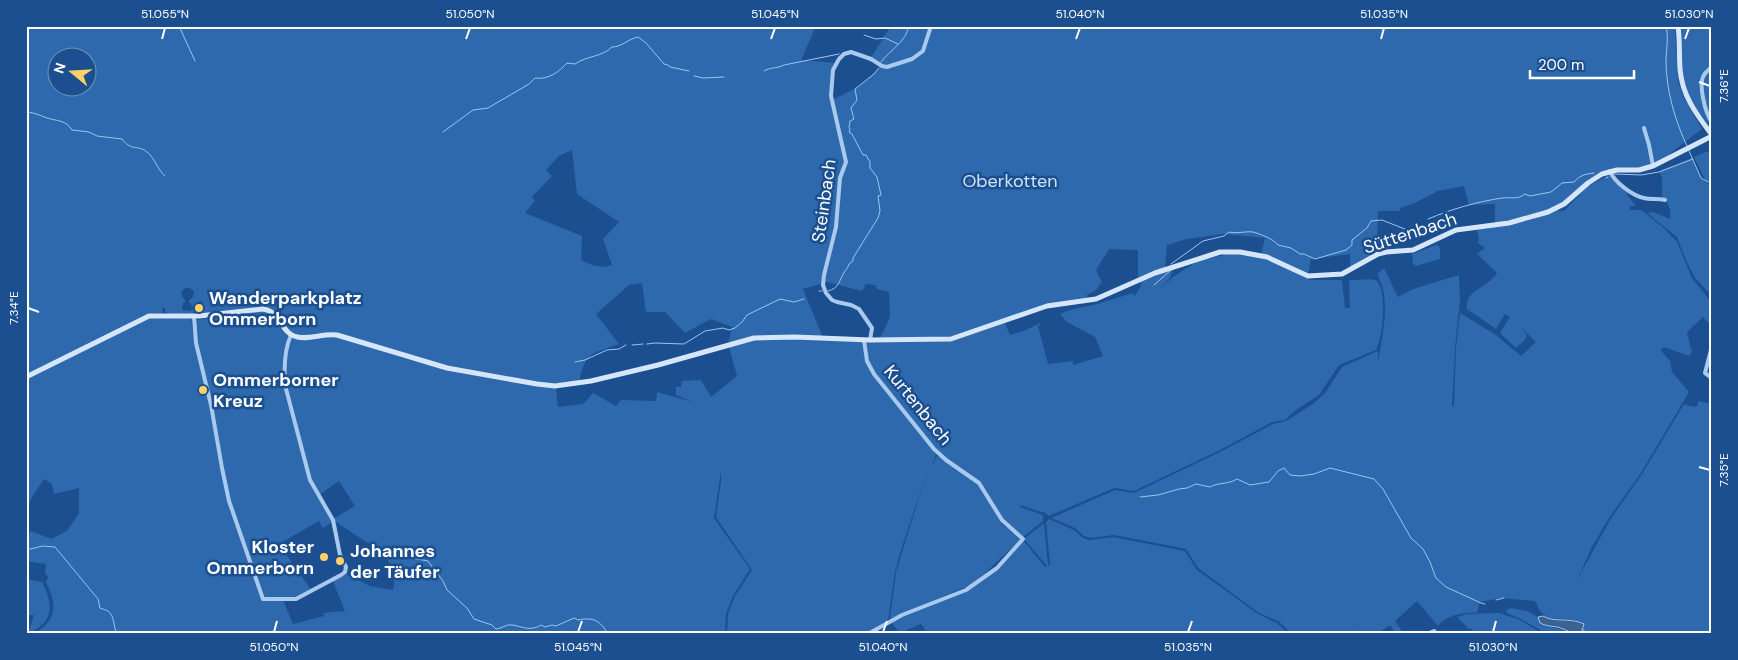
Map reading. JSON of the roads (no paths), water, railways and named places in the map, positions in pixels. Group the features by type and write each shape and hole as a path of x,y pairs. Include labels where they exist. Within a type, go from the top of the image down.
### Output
{"street":[{"name":"Steinbach","path":"867,340 872,328 862,313 854,306 832,300 824,288 824,275 836,227 840,178 846,160 830,91 834,65 847,52 871,59 887,67 912,59 923,51 931,26"},
{"path":"1678,26 1680,68 1684,89 1692,107 1712,136"},
{"path":"1712,66 1703,76 1702,91 1706,110 1712,122"},
{"path":"1644,128 1653,166"},
{"name":"Süttenbach","path":"867,340 951,339 1047,306 1086,301 1100,297 1155,273 1211,254 1227,251 1248,253 1274,259 1308,276 1340,275 1378,254 1389,251 1413,250 1456,230 1509,223 1548,212 1561,206 1594,178 1610,171 1639,170 1653,166 1712,136"},
{"path":"1610,171 1612,177 1634,194 1644,198 1665,200"},
{"path":"26,377 149,316 194,317 266,310 276,314 291,335 303,338 324,334 337,335 447,368 555,386 585,383 663,364 754,338 788,337 867,340"},
{"path":"194,317 196,343 211,405 229,501 263,599 296,599 341,575 345,572 346,567 340,555 333,520 310,480 285,385 284,370 291,335"},
{"name":"Kurtenbach","path":"867,340 867,360 874,374 934,450 979,483 1002,520 1023,539 997,568 966,590 902,615 868,634"},
{"path":"1712,346 1705,373 1712,378"},
{"path":"1427,634 1434,631 1437,634"}],"waterway":[{"path":"179,26 195,61"},
{"name":"Steinbach","path":"881,62 905,37 909,26"},
{"path":"1666,26 1666,72 1669,94 1675,116 1687,146"},
{"path":"864,35 876,39 885,38 898,44"},
{"path":"443,132 473,110 488,108 529,84 535,78 549,77 567,63 575,64 638,37 646,43 664,64 689,71"},
{"path":"764,71 839,54"},
{"name":"Steinbach","path":"828,291 835,288 839,283 878,218 880,211 878,196 881,195 877,177 870,168 870,162 866,155 863,155 852,134 849,132 850,121 854,119 851,108 857,100 855,89 879,68"},
{"path":"694,76 703,78 724,77"},
{"path":"26,112 61,121 72,130 122,139 132,147 140,148 147,152 165,176"},
{"path":"1689,151 1701,178 1712,184"},
{"path":"1615,174 1641,175 1659,172 1693,159"},
{"path":"1428,219 1455,209 1483,202 1502,198 1517,198 1525,194 1530,196 1551,192 1562,183 1574,182 1583,175 1594,173"},
{"path":"1171,264 1203,241 1224,236 1229,232 1256,233 1278,245 1291,248 1300,254 1315,259 1346,250 1352,245 1352,240 1367,228 1371,221 1382,220 1407,230"},
{"path":"1154,285 1170,271"},
{"name":"Steinbach","path":"647,344 684,344 705,331 735,328 747,315 780,299 794,302 804,299"},
{"name":"Steinbach","path":"632,345 643,344"},
{"name":"Steinbach","path":"575,362 585,360 607,350 619,349 626,345"},
{"path":"1140,497 1158,495 1196,484 1210,487 1237,479 1250,485 1269,482 1278,471 1284,468 1290,475 1314,474 1330,468 1374,479 1383,489 1411,538 1423,549 1436,578 1446,587 1485,604"},
{"path":"26,550 43,546 55,547 98,599 100,608 110,613 117,634"},
{"path":"412,558 428,561 443,581 447,590 467,608 474,619 492,625 496,629 508,625 528,628 541,625 545,627 556,626 574,618 578,620 592,619 602,625 608,634"},
{"path":"1496,600 1504,598"},
{"path":"1582,629 1588,634"}],"place":[{"name":"Wanderparkplatz Ommerborn","path":"199,308"},
{"name":"Ommerborner Kreuz","path":"203,390"},
{"name":"Kloster Ommerborn","path":"324,557"},
{"name":"Johannes der Täufer","path":"340,561"}],"park label":[{"name":"Oberkotten","path":"1010,181"}]}
